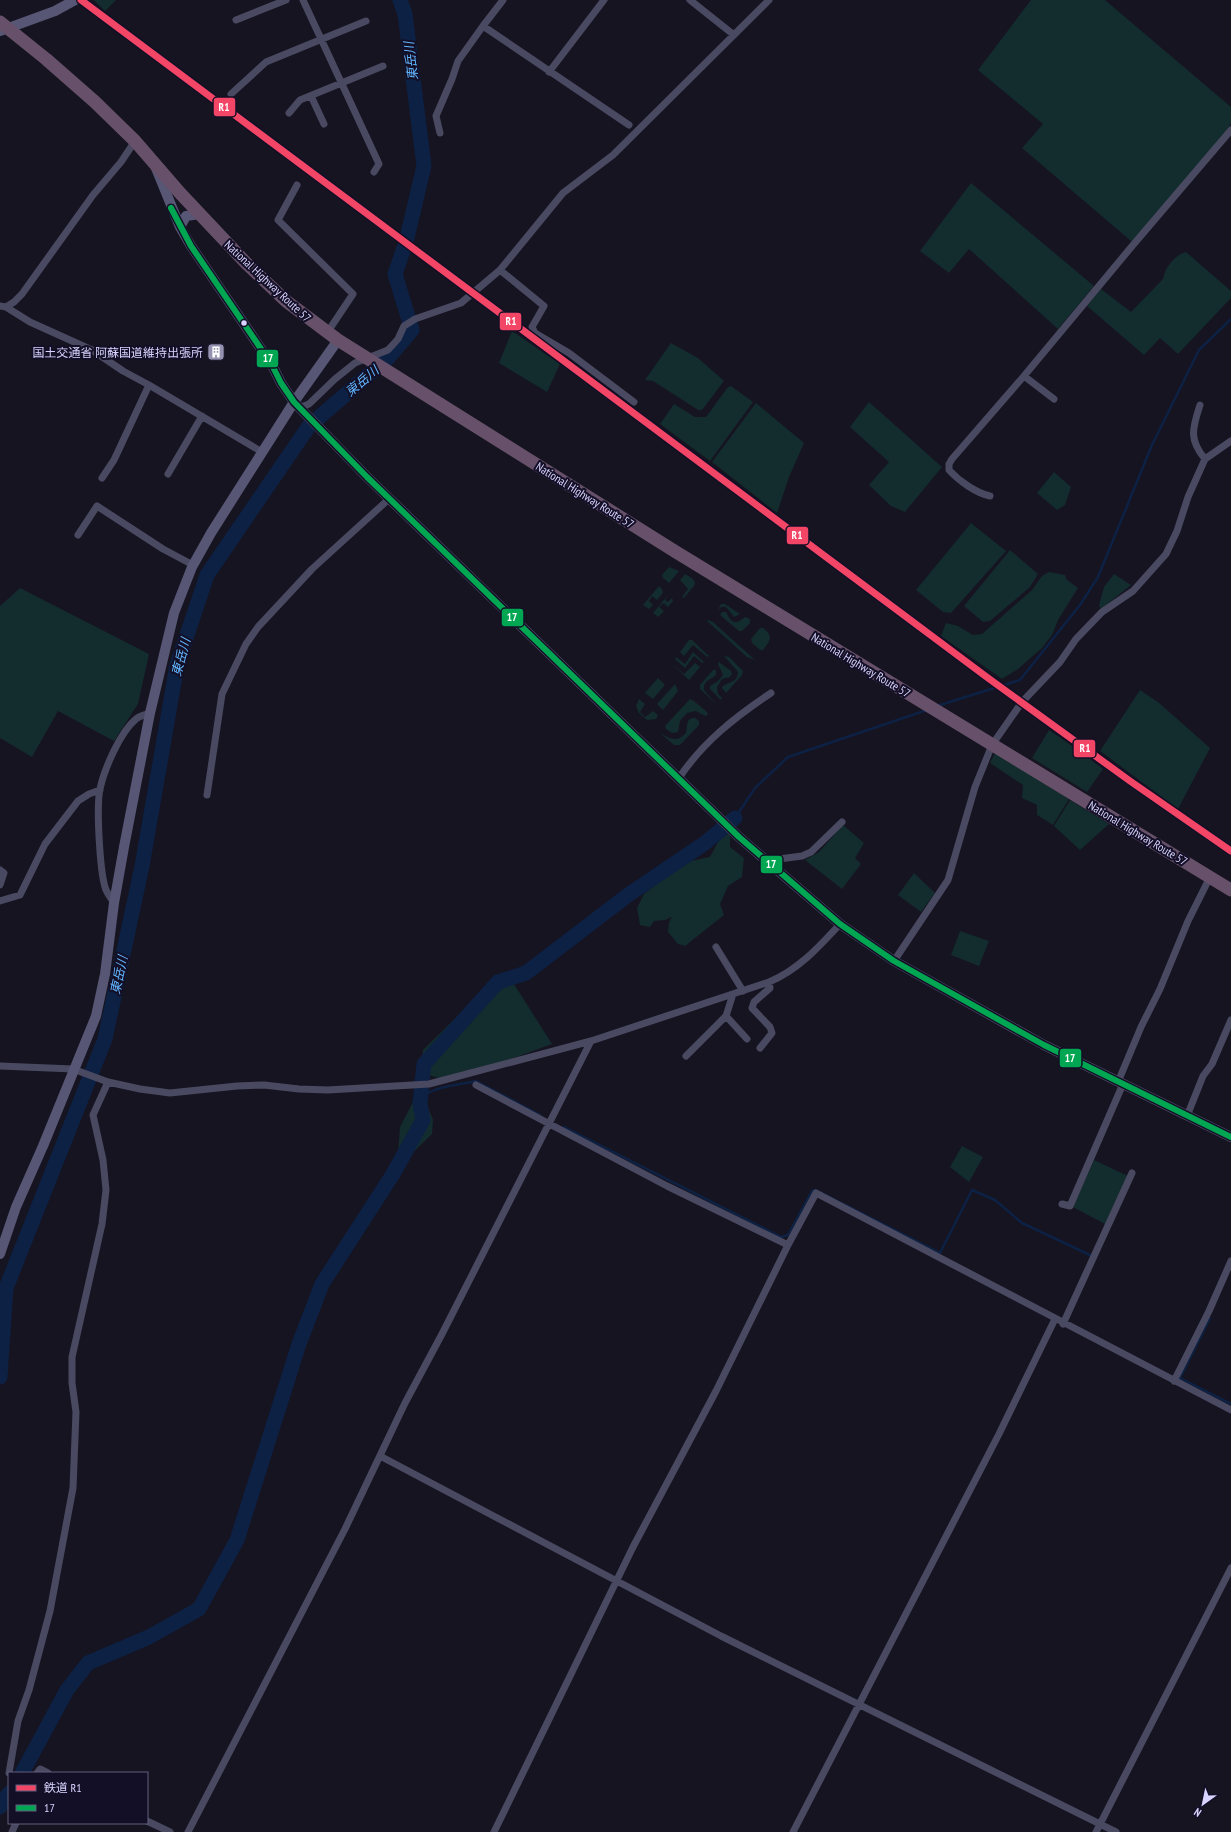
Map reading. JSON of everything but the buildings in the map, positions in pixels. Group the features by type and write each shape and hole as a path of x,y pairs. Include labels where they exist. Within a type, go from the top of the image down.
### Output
{"highway":[{"name":"National Highway Route 57","path":"3,27 95,102 135,142 156,167 252,269 286,301 327,333 683,556 1231,890"}],"street":[{"path":"3,27 55,11 75,0"},
{"path":"236,20 286,0"},
{"path":"303,0 379,164 374,172"},
{"path":"440,133 436,116 458,61 503,0"},
{"path":"549,72 604,0"},
{"path":"690,0 734,35"},
{"path":"299,408 309,404 335,379 355,363 388,350 398,339 404,326 415,319 461,303 500,270 563,193 613,155 769,0"},
{"path":"231,94 266,62 366,21"},
{"path":"483,26 629,125"},
{"path":"288,113 300,100 383,66"},
{"path":"311,96 324,124"},
{"path":"990,496 980,494 953,474 949,470 949,464 1231,130"},
{"path":"3,306 14,302 22,294 93,195 121,162 135,142"},
{"path":"156,167 180,228 272,365 281,383 299,408 739,837 840,924 894,961 1044,1045 1231,1137"},
{"path":"297,185 278,220 353,294 327,333"},
{"path":"180,228 186,216 200,214"},
{"path":"500,270 544,306 533,322 532,327 535,333 569,353 634,402"},
{"path":"3,306 30,322 92,350 123,371 262,452"},
{"path":"0,1254 16,1206 43,1146 73,1069 96,1016 105,974 114,903 150,713 174,613 193,565 211,532 262,452 299,408 338,340"},
{"path":"1024,376 1054,399"},
{"path":"102,478 120,448 149,385"},
{"path":"1200,405 1193,427 1193,440 1197,450 1205,459"},
{"path":"168,474 202,416"},
{"path":"894,961 948,880 975,787 992,745 1022,702 1060,662 1076,639 1102,612 1133,591 1166,554 1177,531 1188,497 1205,459 1231,441"},
{"path":"207,795 222,694 246,644 258,627 312,569 390,498"},
{"path":"78,535 97,506 163,549 193,565"},
{"path":"679,778 691,761 715,734 743,712 771,693"},
{"path":"114,903 105,888 101,862 99,826 100,790 117,746 129,727 136,718 150,713"},
{"path":"0,901 20,895 45,844 78,801 89,794 100,790"},
{"path":"770,864 779,859 802,856 811,852 842,822"},
{"path":"0,870 4,873 0,885"},
{"path":"1062,1204 1070,1206 1121,1083 1141,1027 1160,989 1188,921 1210,877"},
{"path":"0,1066 73,1069 108,1082 140,1089 170,1093 237,1086 264,1085 299,1090 328,1090 429,1084 591,1041 769,982 784,976 796,967 840,924"},
{"path":"716,947 743,991"},
{"path":"760,1048 772,1033 770,1027 752,1008 754,1002 770,988 769,982"},
{"path":"686,1056 726,1016 733,994"},
{"path":"726,1016 747,1039"},
{"path":"1187,1116 1202,1076 1212,1064 1231,1020"},
{"path":"188,1832 345,1529 380,1456 591,1041"},
{"path":"9,1771 18,1720 30,1690 50,1611 73,1488 76,1412 72,1383 72,1357 102,1218 106,1190 103,1160 93,1115 108,1082"},
{"path":"476,1085 667,1186 788,1246"},
{"path":"1063,1324 1132,1173"},
{"path":"494,1832 617,1580 716,1391 816,1193 1063,1324 1231,1410"},
{"path":"1174,1381 1209,1311 1231,1261"},
{"path":"793,1832 999,1434 1055,1319"},
{"path":"380,1456 617,1580 720,1636 1116,1832"},
{"path":"1096,1832 1231,1568"},
{"path":"38,1772 40,1769 46,1772"},
{"path":"148,1821 170,1832"}],"green space":[{"path":"94,0 116,0 105,11"},
{"path":"1031,0 1105,0 1231,107 1231,123 1227,130 1137,240 1131,241 1022,148 1043,124 978,70"},
{"path":"971,183 1094,286 1058,329 969,249 949,273 920,251"},
{"path":"1186,252 1231,291 1231,298 1178,354 1160,338 1144,355 1087,306 1101,289 1131,312 1163,279 1171,262"},
{"path":"512,331 560,364 547,392 499,363"},
{"path":"671,343 698,358 724,381 702,410 698,410 653,381 645,380"},
{"path":"731,386 753,402 710,461 660,424 674,404 695,417 706,417 728,387"},
{"path":"869,402 942,467 905,512 891,506 869,485 889,462 850,427"},
{"path":"756,403 804,443 789,477 777,513 712,462"},
{"path":"1054,472 1071,487 1065,505 1057,510 1037,493"},
{"path":"971,523 1006,551 951,613 943,612 916,590"},
{"path":"1010,550 1038,574 1030,587 990,621 983,622 964,606"},
{"path":"669,567 679,571 669,583 663,578 662,575"},
{"path":"1049,572 1065,575 1066,579 1078,588 1058,620 1052,635 1042,648 1018,669 1002,679 941,636 946,623 958,626 973,635 982,634 1032,590 1042,576"},
{"path":"685,574 693,579 695,583 684,598 682,597 688,589 680,580"},
{"path":"1114,574 1131,585 1101,609 1099,605 1104,587"},
{"path":"659,586 663,593 657,600 652,596 649,601 653,605 649,609 643,605"},
{"path":"20,588 149,654 138,704 114,741 58,711 32,757 0,738 0,606"},
{"path":"668,595 665,600 668,602 672,598 673,601 668,607 663,603 659,607 664,611 658,617 653,613"},
{"path":"721,604 725,604 740,614 734,617 726,607 721,607 718,610"},
{"path":"722,612 726,612 730,619 734,622 738,622 745,617 750,619 750,623 742,631 739,631 720,615"},
{"path":"707,621 713,622 755,660 747,657"},
{"path":"760,628 763,628 770,636 769,641 763,650 760,650 752,643 751,639"},
{"path":"689,640 692,640 709,656 707,657 693,645 684,656 680,652"},
{"path":"693,652 704,662 702,663 694,656 685,668 675,659 676,657 685,664"},
{"path":"724,656 729,657 743,671 742,675 726,693 722,688 723,686 735,680 738,672"},
{"path":"719,662 731,671 732,674 730,677 722,679 717,687 718,694 722,698 721,700 710,689 710,686 718,681 723,675 718,664"},
{"path":"671,663 684,674 695,663 700,667 689,680"},
{"path":"713,670 716,670 716,675 706,682 704,690 716,704 700,689 700,685"},
{"path":"658,678 665,685 653,699 645,693"},
{"path":"675,684 678,691 663,710 657,704"},
{"path":"1140,690 1158,702 1210,748 1178,809 1100,751"},
{"path":"639,699 645,704 640,712 645,717 653,711 658,715 656,719 647,720 639,713 636,706"},
{"path":"690,699 707,712 708,715 705,716 696,711 687,713 680,721 678,732 672,733 666,729 665,726"},
{"path":"695,718 699,721 699,725 680,745 674,745 660,733 673,739 680,738 686,733 688,721"},
{"path":"1049,730 1103,769 1087,792 1032,758"},
{"path":"995,753 1069,799 1053,825 1037,815 1037,805 1022,798 1023,785 990,763"},
{"path":"1070,800 1109,824 1080,850 1054,826"},
{"path":"843,825 864,843 855,858 861,864 842,889 805,860 819,852"},
{"path":"727,832 730,834 730,847 744,858 742,877 728,886 720,904 724,915 685,946 678,944 668,932 669,922 672,917 665,920 654,921 650,927 640,925 637,908 644,894 685,862 710,857 718,842"},
{"path":"914,873 935,893 921,912 898,895"},
{"path":"960,931 989,941 979,966 951,955"},
{"path":"514,984 552,1044 451,1081 424,1074 423,1095 433,1120 432,1134 397,1168 400,1127 417,1094 423,1050 487,987"},
{"path":"962,1146 983,1157 969,1182 950,1167"},
{"path":"1094,1160 1128,1176 1105,1224 1073,1207"}],"waterway":[{"name":"東岳川","path":"0,1377 6,1288 105,1039 142,866 177,665 207,575 309,426 389,357 412,330 395,274 406,242 424,166 405,14 400,0"},
{"path":"937,706 1020,680 1080,605 1098,577 1152,445 1199,350 1231,319"},
{"path":"735,818 755,788 788,757 927,710"},
{"path":"23,1772 67,1690 88,1663 149,1637 199,1609 237,1540 299,1344 322,1284 393,1174 423,1120 420,1103 424,1064 498,982 526,973 628,895 705,843 735,818"},
{"path":"428,1093 433,1090 476,1081 540,1115"},
{"path":"564,1127 781,1237 788,1235 812,1191 816,1190 940,1253 972,1190 995,1200 1022,1223 1092,1256"},
{"path":"1210,1318 1180,1378 1231,1404"},
{"path":"0,1807 8,1795"}],"rail line":[{"name":"R1","path":"81,0 988,678 1130,781 1231,851"}],"transit line":[{"name":"17","path":"171,208 191,246 272,365 281,383 294,402 367,477 739,837 840,924 894,961 1044,1045 1231,1137"}],"place":[{"name":"国土交通省 阿蘇国道維持出張所","path":"216,352"}]}
